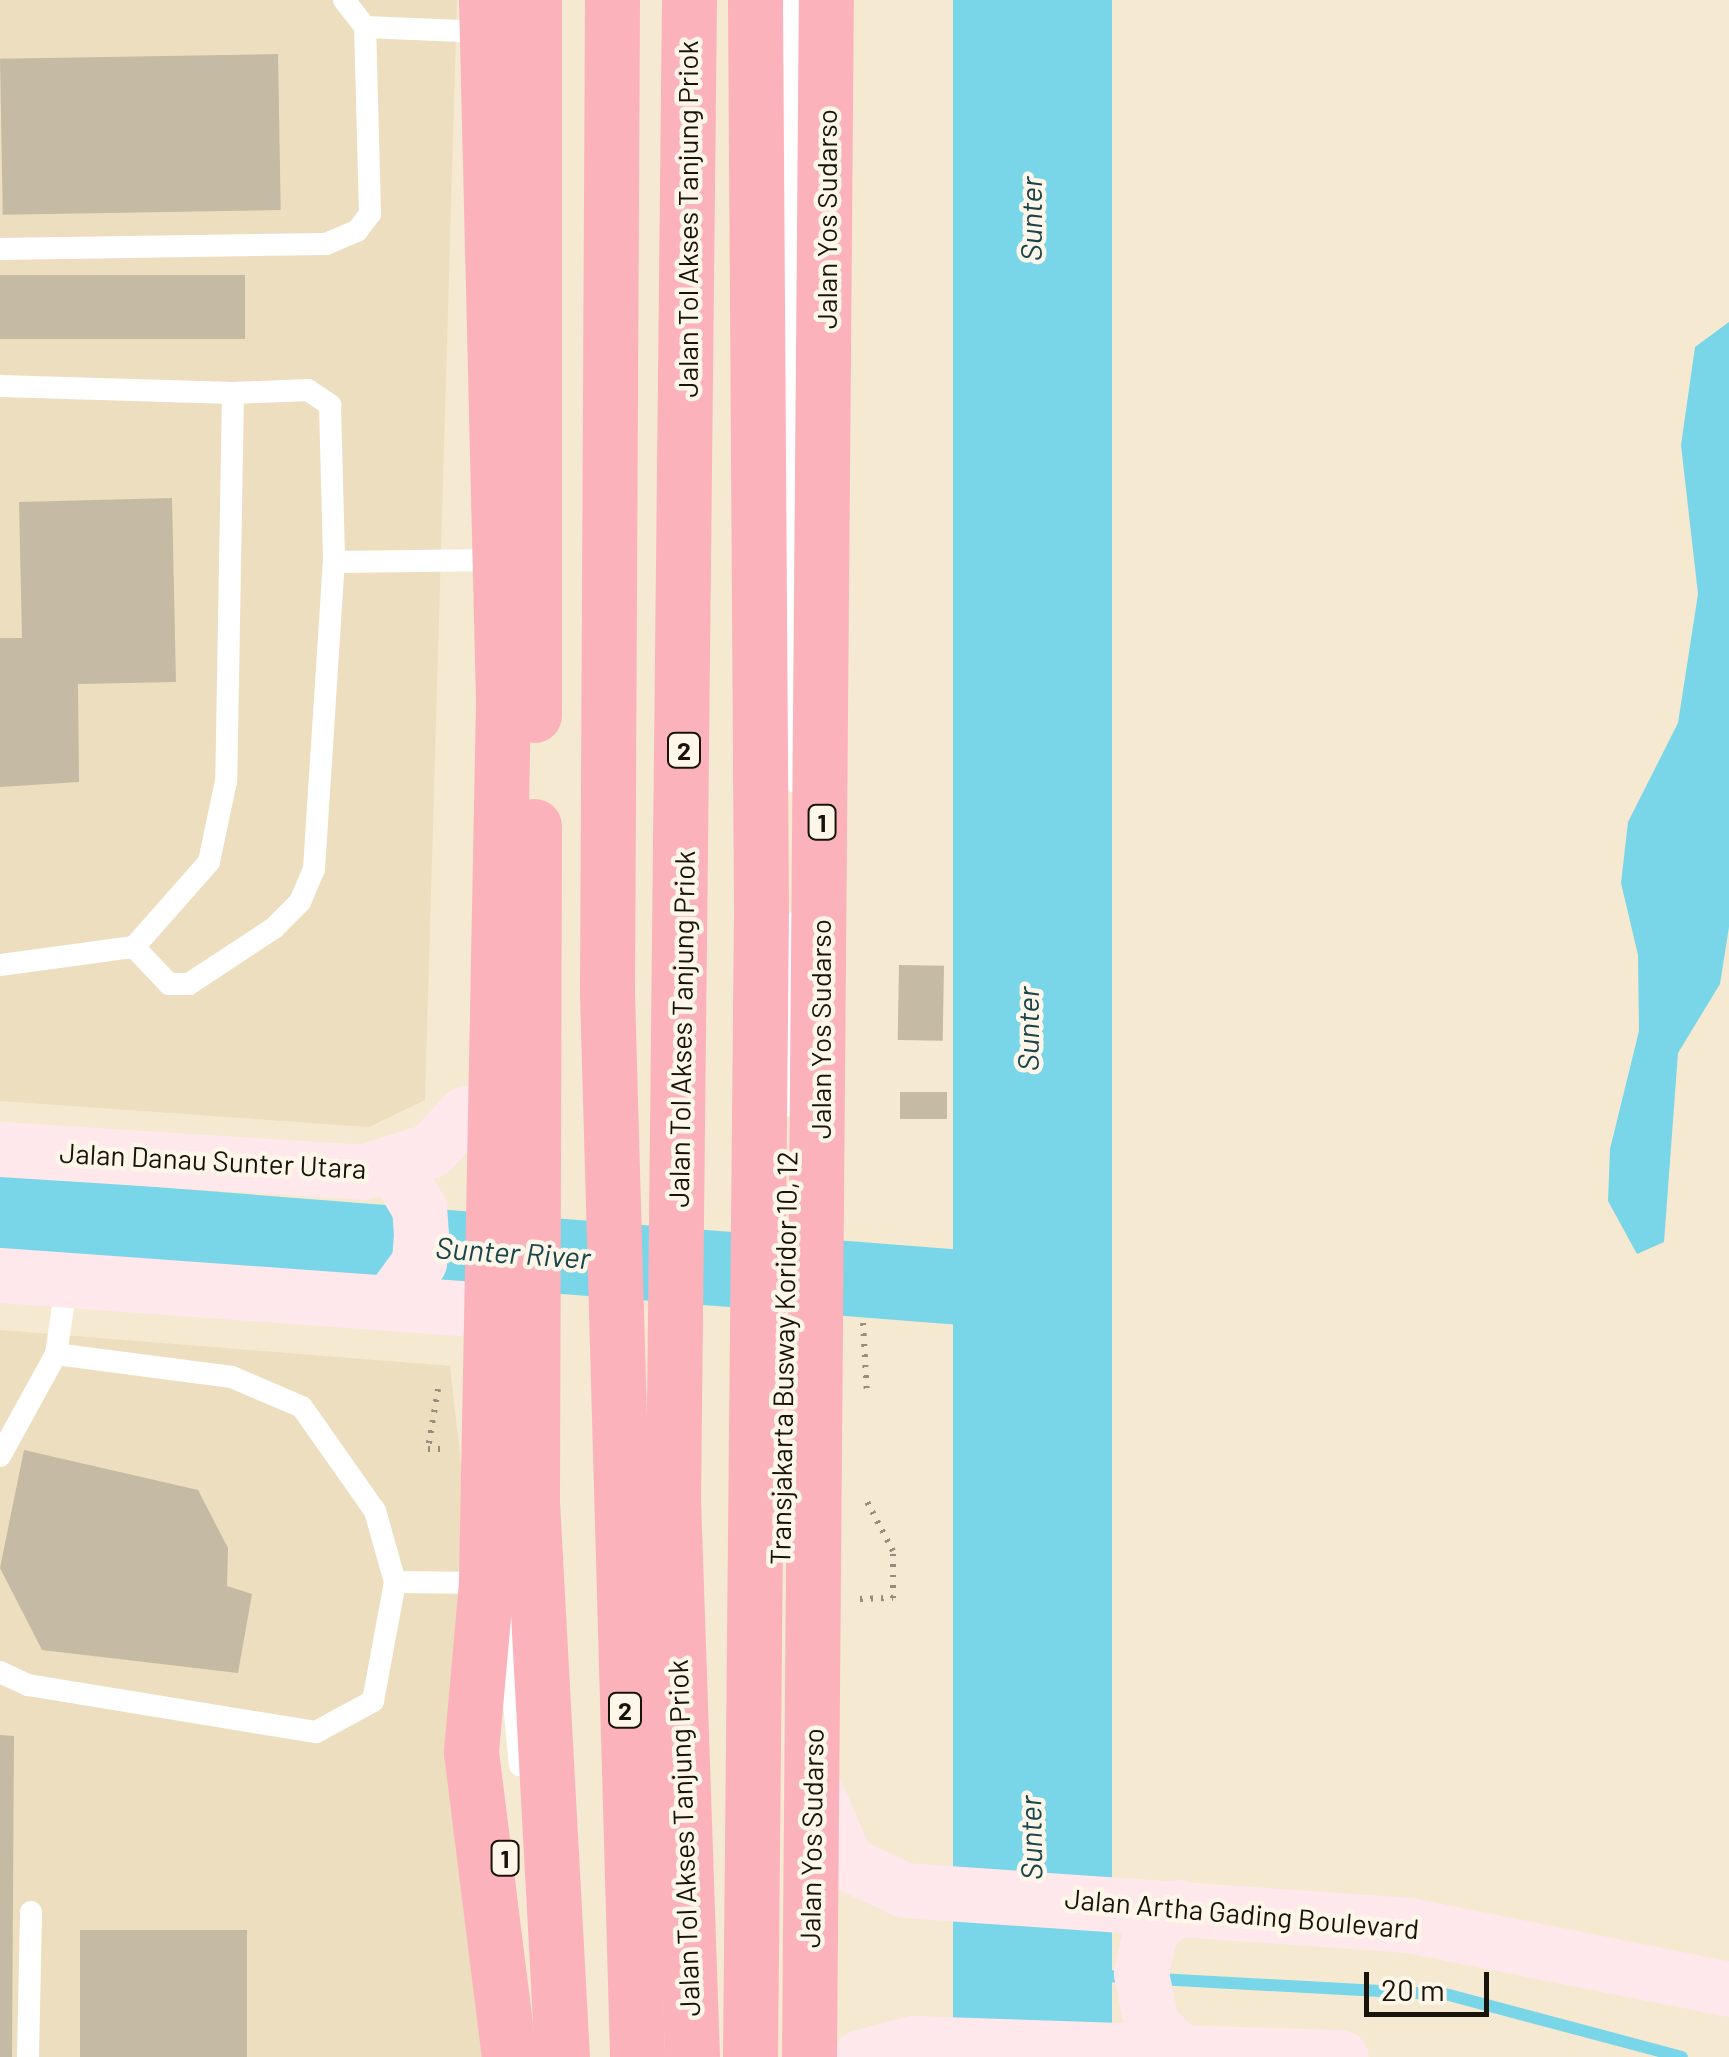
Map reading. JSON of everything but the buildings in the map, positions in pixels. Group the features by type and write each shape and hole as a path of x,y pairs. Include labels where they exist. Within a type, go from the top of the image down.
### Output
{"highway":[{"path":"534,0 532,1502 562,2057"},
{"name":"Jalan Tol Akses Tanjung Priok","path":"612,0 607,993 637,2057"},
{"name":"Jalan Tol Akses Tanjung Priok","path":"689,0 673,1499 692,2057"},
{"path":"750,2057 761,909 756,0"},
{"name":"Jalan Yos Sudarso","path":"809,2057 811,1780 801,1214 820,966 826,0"},
{"name":"1","path":"453,1269 494,944 503,702 495,640 496,486 486,16"},
{"path":"496,486 534,564 627,601 725,584 792,528 814,489 826,434"},
{"name":"1","path":"495,640 483,703 465,1113 453,1269 486,1583 476,1660 471,1752 509,2057"},
{"path":"494,944 540,856 632,821 730,840 792,893 820,966"},
{"name":"1","path":"476,1660 527,2057"}],"main road":[{"name":"Jalan Danau Sunter Utara","path":"0,1149 362,1172 394,1166 431,1150 465,1113"},
{"path":"0,1274 67,1280 453,1269 394,1166"},
{"name":"Jalan Artha Gading Boulevard","path":"811,1780 847,1863 904,1890 1107,1900 1164,1923 1409,1924 1729,1989"},
{"path":"1160,2027 1164,1923"},
{"path":"877,2051 1104,2045 1160,2027 1331,2056"}],"lane":[{"path":"0,248 326,244 357,231 370,214 366,27 344,0"},
{"name":"Transjakarta Busway Koridor 10, 12","path":"794,0 792,893 801,1214"},
{"path":"366,27 486,16"},
{"path":"0,386 233,393 308,390 330,404 334,562 319,826 300,902 189,984 169,984 134,947"},
{"path":"0,964 134,947 209,862 226,781 233,393"},
{"path":"334,562 496,560"},
{"path":"453,1269 494,1421 548,2057"},
{"path":"0,1456 56,1354 67,1280"},
{"name":"Transjakarta Busway Koridor 10, 12","path":"776,2057 801,1294"},
{"path":"0,1672 28,1685 316,1732 373,1701 395,1582 375,1510 302,1407 232,1378 56,1354"},
{"path":"395,1582 486,1583"},
{"path":"28,2057 31,1912"}],"path":[{"path":"436,1449 428,1449 440,1374"}],"shaded area":[{"path":"0,0 457,0 425,1100 369,1127 0,1101"},
{"path":"0,1330 450,1366 527,2057 0,2057"}],"water":[{"name":"Sunter","path":"953,0 1112,0 1112,2057 953,2057"},
{"path":"1729,322 1729,927 1720,984 1678,1053 1664,1242 1637,1254 1608,1201 1610,1149 1639,1031 1638,955 1621,883 1628,822 1678,723 1698,594 1681,445 1695,347"}],"waterway":[{"name":"Sunter River","path":"0,1212 1026,1292"},
{"path":"1083,1975 1128,1977"},
{"path":"1158,1979 1449,1995 1682,2057"}]}
